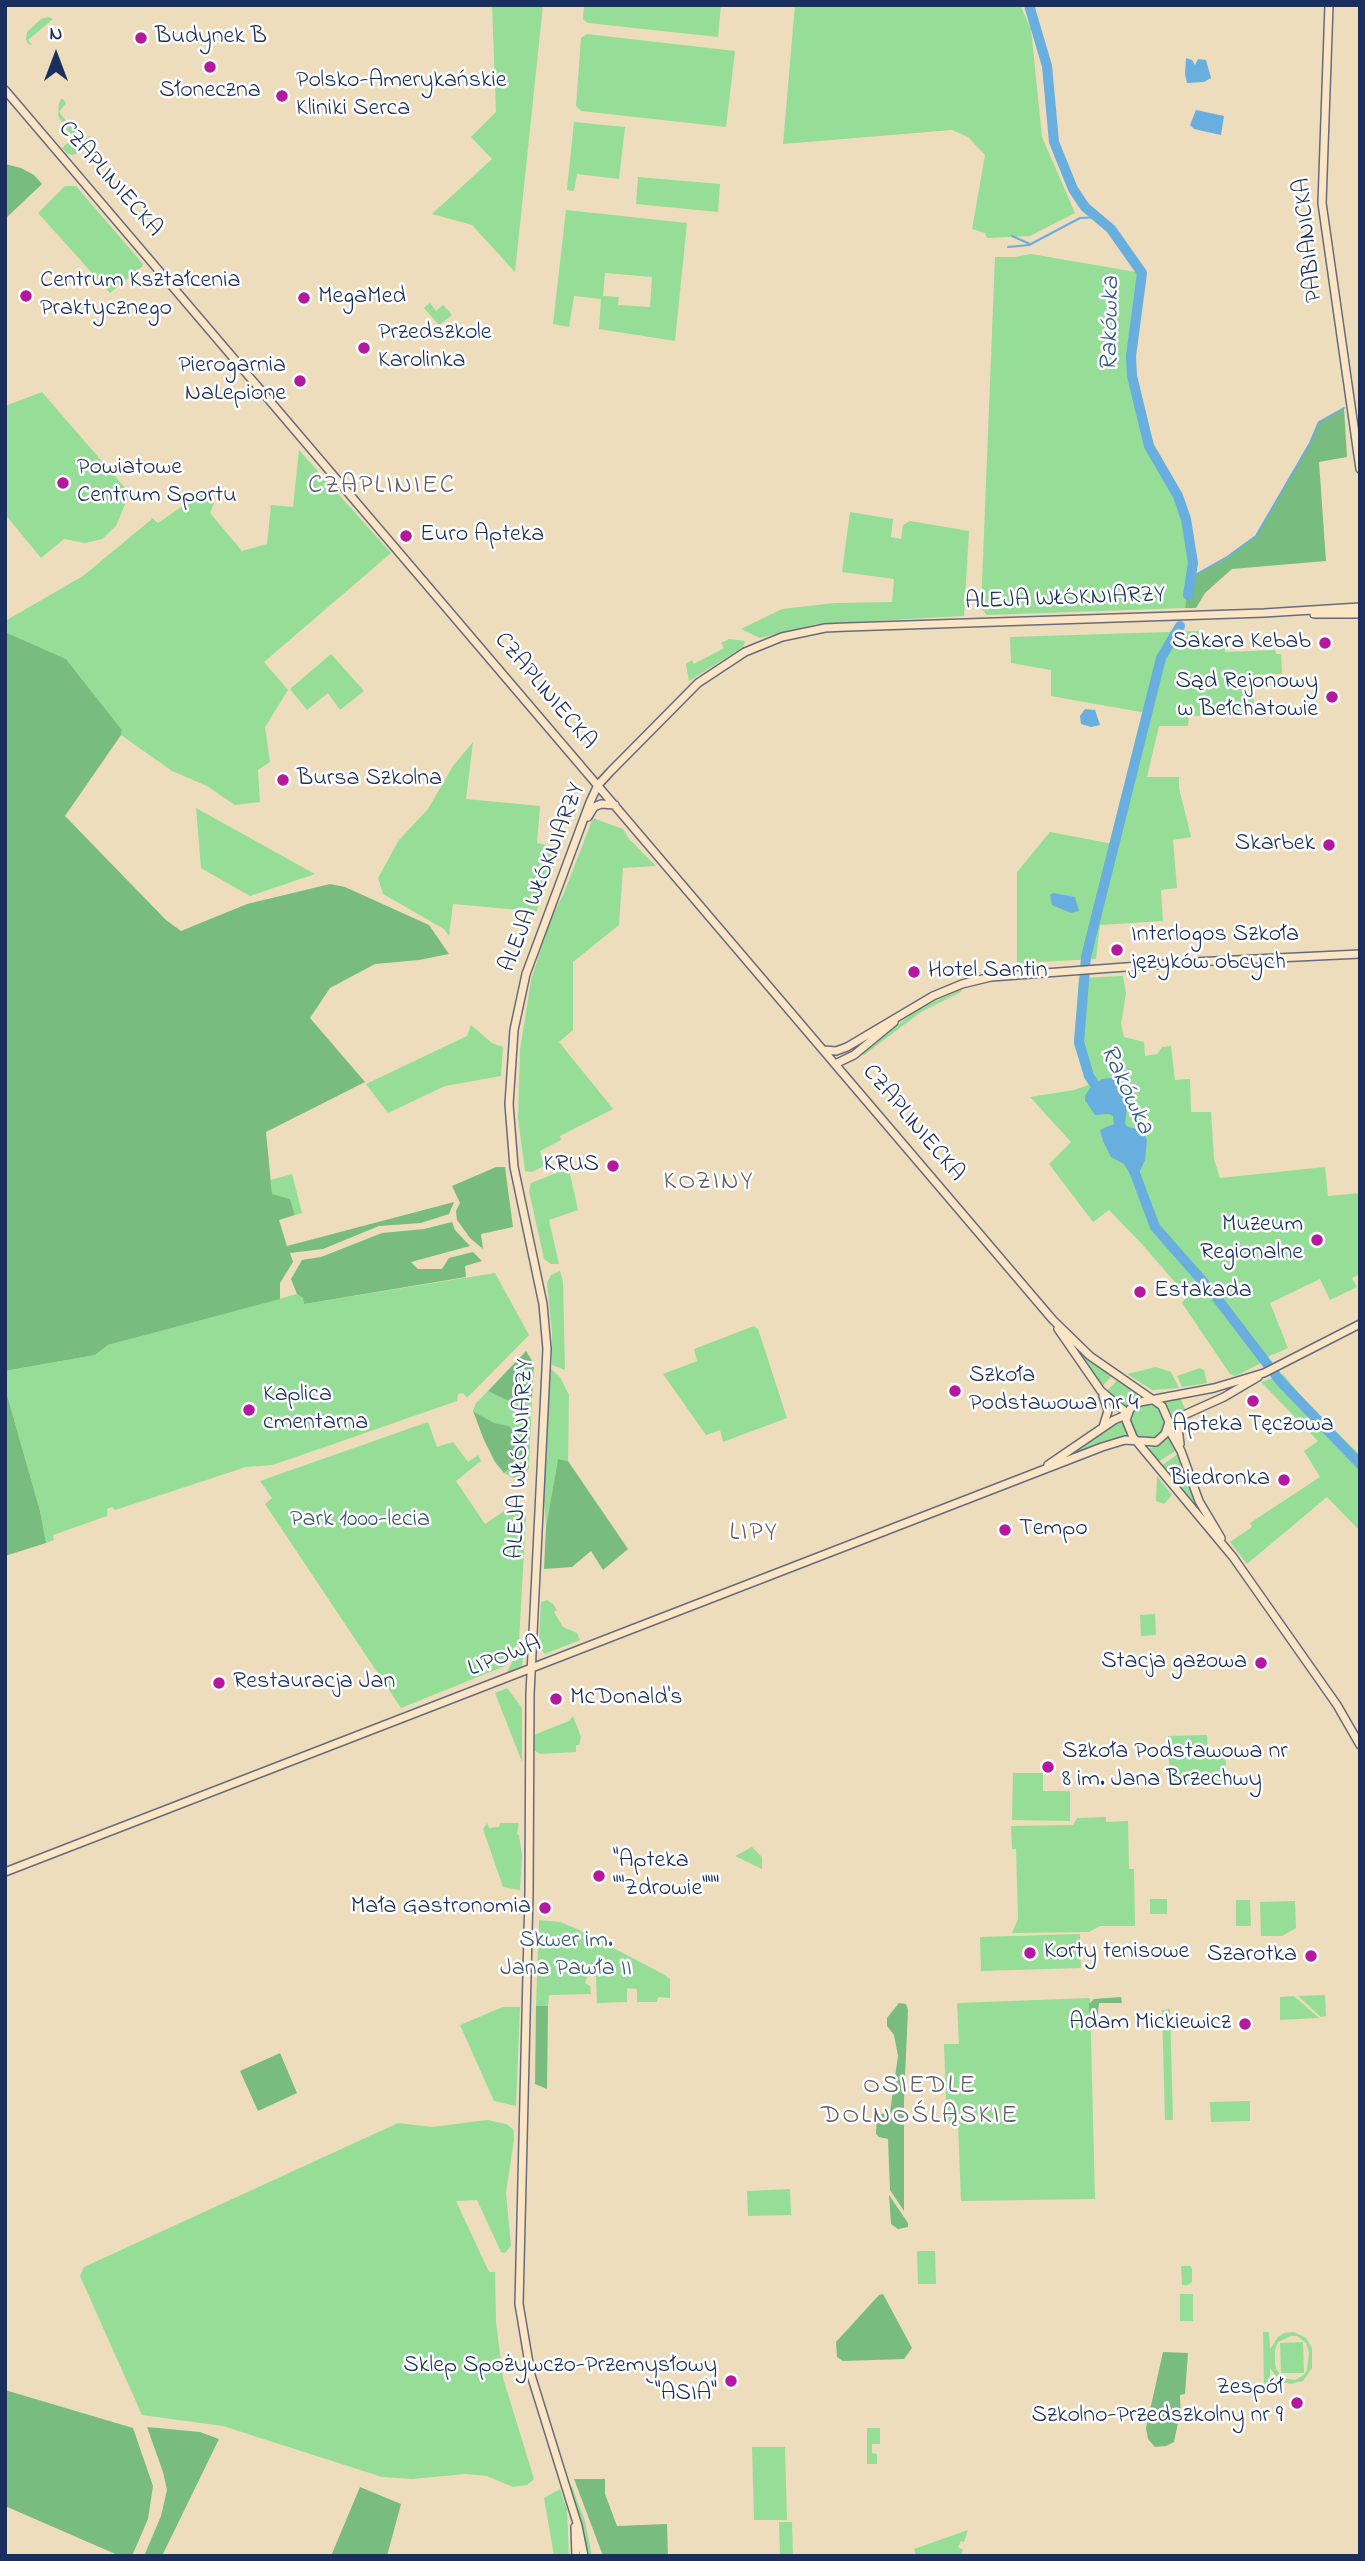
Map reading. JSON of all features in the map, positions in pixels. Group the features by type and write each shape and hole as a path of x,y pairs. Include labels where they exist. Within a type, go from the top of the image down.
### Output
{"street":[{"name":"PABIANICKA","path":"1329,5 1322,203 1360,469"},
{"name":"CZAPLINIECKA","path":"5,90 1053,1320 1090,1356 1152,1401"},
{"name":"ALEJA WŁÓKNIARZY","path":"1275,613 1360,607"},
{"name":"ALEJA WŁÓKNIARZY","path":"572,2509 531,2375 521,2327 518,2283 529,1893 531,1669 547,1349 543,1304 513,1155 509,1073 515,1021 526,974 598,785 698,683 738,656 782,637 825,628 847,627 1192,615 1360,614"},
{"path":"579,832 594,807 603,803 615,805"},
{"path":"823,1050 836,1051 847,1047 933,996 976,980 1005,975 1090,969 1360,954"},
{"path":"835,1064 854,1055 897,1019"},
{"path":"835,1064 847,1047"},
{"path":"848,1079 854,1055"},
{"name":"CZAPLINIECKA","path":"1053,1320 1102,1393 1128,1415"},
{"path":"1138,1441 1156,1442 1184,1415 1360,1324"},
{"path":"1226,1548 1129,1432 1128,1415 1135,1405 1214,1388 1264,1373"},
{"path":"1102,1393 1108,1411 1103,1428"},
{"path":"1152,1401 1166,1411 1168,1428 1181,1451 1199,1501 1226,1548 1336,1705 1360,1745"},
{"name":"LIPOWA","path":"1019,1480 1128,1415"},
{"path":"1181,1451 1178,1428 1184,1415"},
{"name":"LIPOWA","path":"5,1872 1118,1442 1138,1441"},
{"path":"572,2509 576,2556"},
{"path":"572,2509 584,2556"}],"green space":[{"path":"492,5 543,5 515,272 472,225 432,214 492,159 471,137 496,112"},
{"path":"584,5 721,5 718,37 588,23 583,19"},
{"path":"795,5 1020,5 1031,29 1042,137 1075,213 1030,236 987,238 985,233 972,229 985,155 968,137 952,130 783,144"},
{"path":"41,19 53,19 28,40 32,45 28,44 27,32"},
{"path":"587,34 735,51 726,127 581,111 576,106 581,38"},
{"path":"62,98 66,103 59,112 82,141 90,136 93,139 73,155 62,148 70,141 71,136 58,116"},
{"path":"574,122 625,127 619,179 577,174 574,191 567,190"},
{"path":"5,164 34,175 42,184 5,219"},
{"path":"638,177 720,184 718,212 636,204"},
{"path":"65,186 76,186 143,264 110,293 38,213"},
{"path":"566,210 687,223 675,341 599,329 601,299 574,296 569,327 553,324","holes":["605,273 652,277 650,307 618,305 619,297 603,296"]},
{"path":"1031,254 1142,273 1131,356 1132,376 1149,446 1178,496 1186,519 1193,563 1185,608 987,615 981,608 995,257"},
{"path":"430,303 436,311 443,305 452,315 439,325 424,308"},
{"name":"Powiatowe Centrum Sportu","path":"42,392 132,496 126,502 116,526 102,539 85,543 64,539 41,558 5,514 5,406"},
{"path":"1344,408 1347,457 1319,462 1326,561 1232,569 1205,593 1196,608 1185,608 1190,578 1227,558 1256,536 1310,443 1319,422"},
{"path":"299,450 391,553 264,662 288,690 265,727 270,762 258,770 260,802 235,805 207,786 172,771 121,735 122,730 66,659 5,632 5,621 83,576 152,519 151,517 158,523 203,492 214,503 210,513 242,551 267,544 271,505 293,507"},
{"path":"850,512 893,519 891,537 901,539 903,525 910,521 969,531 964,616 816,624 760,638 741,629 782,609 835,603 892,602 894,579 842,572"},
{"path":"1200,631 1201,640 1224,639 1225,652 1275,650 1276,654 1281,654 1282,674 1253,675 1254,715 1189,716 1188,726 1159,726 1147,777 1179,777 1179,788 1191,837 1173,840 1177,888 1161,890 1163,921 1100,925 1096,959 1017,963 1017,872 1050,832 1113,844 1146,713 1051,696 1051,670 1011,663 1010,637"},
{"path":"5,632 66,659 122,730 65,816 166,920 181,931 247,904 330,884 345,887 429,925 449,954 375,964 330,988 310,1018 365,1082 266,1132 272,1194 290,1199 295,1215 279,1220 287,1246 454,1202 449,1214 421,1223 379,1226 323,1249 290,1253 293,1262 280,1283 280,1299 108,1345 95,1355 5,1371"},
{"path":"729,639 745,641 743,647 689,681 686,664 692,660 694,664 724,648 721,643"},
{"path":"331,654 364,691 340,710 328,693 307,710 290,689"},
{"path":"473,742 466,799 540,806 537,843 560,848 534,918 532,911 453,904 449,936 444,929 383,894 378,878 399,840 428,809 453,766"},
{"path":"196,808 315,874 250,896 201,868"},
{"path":"593,818 623,829 629,839 656,866 623,868 619,925 573,962 573,1030 559,1042 613,1109 560,1136 561,1140 540,1151 544,1166 532,1172 525,1171 518,1119 520,1050 531,980 550,921 564,893"},
{"path":"1123,976 1126,993 1121,1024 1124,1037 1144,1042 1145,1056 1157,1054 1162,1047 1171,1046 1175,1080 1190,1079 1191,1112 1211,1112 1214,1159 1220,1178 1325,1167 1328,1196 1360,1193 1360,1274 1352,1278 1357,1287 1330,1300 1320,1279 1270,1303 1288,1348 1263,1359 1236,1376 1230,1374 1182,1303 1187,1296 1140,1242 1109,1210 1093,1222 1049,1164 1071,1142 1030,1097 1088,1085 1074,1045 1079,978"},
{"path":"962,989 961,992 921,1012 864,1055 861,1054 918,1009"},
{"path":"471,1025 492,1043 503,1047 501,1076 445,1086 388,1113 366,1084 467,1036"},
{"path":"496,1167 505,1167 513,1227 481,1234 483,1249 470,1238 457,1220 456,1211 460,1203 452,1186"},
{"path":"564,1170 570,1174 578,1210 549,1220 559,1264 551,1264 544,1259 529,1191 531,1183"},
{"path":"292,1174 302,1213 295,1215 290,1199 272,1195 271,1180"},
{"path":"452,1222 455,1230 470,1246 411,1262 418,1269 442,1269 449,1258 473,1252 482,1261 465,1266 466,1277 304,1304 303,1298 297,1294 291,1279 302,1260 321,1257 382,1233 424,1229"},
{"path":"560,1271 563,1282 565,1370 552,1365 547,1283 551,1275"},
{"path":"495,1273 529,1335 467,1398 463,1393 458,1394 457,1401 272,1465 246,1467 115,1510 112,1507 107,1509 107,1516 53,1535 54,1540 46,1543 40,1511 5,1388 5,1371 95,1355 108,1345 297,1294 303,1298 304,1304"},
{"path":"754,1326 758,1329 787,1418 723,1442 720,1430 706,1435 663,1374 697,1361 694,1349"},
{"path":"526,1351 534,1364 532,1396 521,1404 488,1391"},
{"path":"1080,1356 1112,1376 1101,1387"},
{"path":"1156,1367 1171,1372 1179,1388 1152,1390 1127,1374"},
{"path":"550,1368 560,1377 569,1395 568,1461 558,1459 546,1527 544,1501"},
{"path":"1200,1368 1204,1370 1207,1383 1182,1387 1177,1376"},
{"path":"1283,1374 1305,1401 1360,1455 1360,1531 1327,1497 1247,1564 1230,1542 1252,1527 1250,1523 1320,1477 1304,1451 1318,1441 1261,1382"},
{"path":"1118,1379 1141,1395 1124,1408 1106,1392"},
{"path":"5,1388 40,1511 46,1543 5,1556"},
{"path":"488,1391 521,1404 532,1396 529,1468 523,1477 514,1478 504,1473 529,1453 508,1426 494,1423 473,1411 476,1403"},
{"path":"1180,1397 1185,1409 1174,1418 1164,1402"},
{"path":"1148,1405 1160,1410 1165,1422 1160,1434 1148,1439 1136,1434 1131,1422 1136,1410"},
{"path":"473,1411 494,1423 509,1426 529,1453 504,1473 484,1440"},
{"path":"1123,1419 1127,1437 1073,1455 1072,1453"},
{"name":"Park 1000-lecia","path":"428,1422 437,1447 453,1442 468,1462 478,1455 481,1461 456,1481 485,1524 516,1503 526,1516 519,1640 505,1666 401,1708 265,1504 272,1498 260,1481"},
{"path":"1170,1436 1177,1450 1158,1462 1148,1449"},
{"path":"1178,1454 1196,1503 1197,1505 1161,1466"},
{"path":"558,1459 568,1461 628,1549 603,1570 591,1551 572,1567 544,1569 546,1527"},
{"path":"1157,1476 1172,1495 1164,1504 1156,1501"},
{"path":"547,1600 557,1610 554,1612 563,1627 577,1633 580,1640 545,1654 541,1650 539,1640 541,1602"},
{"path":"1155,1614 1156,1635 1141,1636 1140,1615"},
{"path":"523,1641 522,1666 506,1674"},
{"path":"507,1688 522,1708 522,1762 495,1693"},
{"path":"573,1716 581,1737 579,1745 576,1745 576,1752 540,1754 534,1750 536,1734 569,1721"},
{"path":"1207,1735 1208,1752 1225,1752 1227,1783 1170,1785 1168,1736"},
{"path":"1013,1773 1043,1773 1043,1791 1070,1791 1070,1821 1012,1820"},
{"path":"1106,1817 1106,1822 1128,1821 1129,1869 1134,1869 1135,1926 1100,1926 1089,1932 1012,1933 1018,1919 1016,1849 1012,1849 1011,1826 1073,1825 1077,1818"},
{"path":"487,1823 489,1828 499,1827 500,1823 519,1823 517,1834 522,1855 520,1890 503,1887 483,1829"},
{"path":"752,1847 762,1857 762,1869 735,1856"},
{"path":"1150,1899 1167,1899 1167,1914 1150,1914"},
{"path":"1236,1900 1250,1900 1251,1926 1236,1926"},
{"path":"1295,1901 1296,1928 1282,1936 1261,1936 1260,1902"},
{"name":"Skwer im. Jana Pawła II","path":"539,1920 560,1922 577,1929 663,1974 670,1979 670,1998 658,1997 657,2002 637,2002 637,1989 627,1988 627,2002 597,2003 596,1977 588,1975 585,1983 590,1986 591,1994 549,1995 548,2006 536,2006"},
{"name":"Korty tenisowe","path":"1080,1934 1081,1968 981,1971 980,1937"},
{"path":"1325,1995 1326,2016 1321,2017 1298,1996"},
{"path":"1294,1996 1319,2018 1280,2020 1280,1997"},
{"path":"1121,1997 1122,2003 1099,2003 1097,2021 1090,2021 1089,2004 1094,1999"},
{"path":"1090,1998 1095,2199 961,2201 958,2124 947,2124 944,2044 959,2044 957,2003"},
{"path":"899,2003 906,2004 908,2010 904,2099 904,2211 890,2190 888,2139 876,2134 877,2115 890,2112 898,2056 894,2035 887,2026 887,2018"},
{"path":"536,2006 548,2006 547,2089 535,2084"},
{"path":"503,2007 520,2007 516,2106 494,2101 460,2025"},
{"path":"1170,2009 1173,2120 1165,2120 1162,2010"},
{"path":"280,2053 297,2093 258,2111 240,2071"},
{"path":"1250,2101 1250,2121 1211,2122 1210,2102"},
{"path":"487,2120 506,2124 513,2129 506,2193 511,2246 505,2253 501,2252 477,2200 456,2201 489,2272 495,2272 496,2322 503,2378 534,2479 527,2485 513,2487 487,2476 466,2474 412,2479 382,2477 223,2426 142,2415 80,2276 84,2267 398,2123 432,2127"},
{"path":"790,2189 791,2215 748,2216 747,2191"},
{"path":"889,2195 908,2227 898,2229 891,2224"},
{"path":"917,2251 935,2251 936,2284 918,2284"},
{"path":"1181,2266 1190,2266 1192,2269 1192,2282 1188,2285 1182,2285"},
{"path":"883,2294 912,2348 904,2359 843,2361 837,2357 836,2342 879,2295"},
{"path":"1180,2294 1193,2294 1193,2321 1180,2321"},
{"path":"1263,2332 1269,2332 1270,2349 1284,2333 1294,2332 1306,2338 1312,2348 1312,2368 1303,2381 1290,2384 1280,2381 1270,2368 1270,2387 1264,2387","holes":["1297,2336 1306,2343 1309,2353 1307,2370 1295,2380 1283,2378 1276,2369 1275,2350 1278,2342"]},
{"path":"1303,2342 1304,2373 1281,2373 1280,2343"},
{"path":"1163,2352 1188,2353 1185,2394 1180,2395 1181,2421 1178,2423 1174,2442 1155,2447 1148,2439 1146,2428"},
{"path":"5,2390 133,2428 153,2486 148,2519 132,2556 120,2556 5,2506"},
{"path":"147,2427 200,2432 219,2439 162,2556 144,2556 161,2516 167,2490"},
{"path":"867,2428 880,2428 880,2444 872,2444 872,2453 877,2454 877,2464 867,2464"},
{"path":"752,2447 785,2447 787,2520 754,2520"},
{"path":"574,2479 605,2479 605,2494 617,2526 667,2524 668,2556 603,2556"},
{"path":"360,2487 401,2504 387,2556 331,2556"},
{"path":"569,2487 572,2487 585,2521 592,2556 588,2556 582,2524"},
{"path":"560,2489 567,2509 569,2556 554,2556 544,2498"},
{"path":"779,2522 792,2522 793,2556 780,2556"},
{"path":"968,2530 964,2542 961,2541 958,2547 963,2550 961,2556 916,2556 914,2549"}],"water":[{"path":"1186,58 1192,60 1195,65 1198,59 1206,60 1211,78 1204,82 1187,83"},
{"path":"1196,110 1224,116 1221,135 1194,129 1190,125"},
{"path":"1085,709 1095,710 1100,725 1091,727 1081,724 1080,716"},
{"path":"1053,893 1075,897 1079,911 1071,913 1052,905 1050,895"},
{"path":"1112,1078 1118,1084 1127,1108 1125,1124 1142,1130 1147,1140 1145,1160 1136,1179 1133,1179 1124,1164 1111,1157 1103,1141 1100,1130 1114,1124 1113,1116 1095,1115 1085,1100 1090,1088 1102,1079"}],"waterway":[{"name":"Rakówka","path":"1029,5 1047,66 1054,142 1073,189 1085,207 1111,229 1142,273 1131,356 1132,376 1149,446 1178,496 1186,519 1193,563 1188,595"},
{"path":"1008,247 1029,245 1080,218 1099,217"},
{"path":"1012,236 1030,244"},
{"name":"Rakówka","path":"1190,578 1227,557 1256,536 1310,443 1319,422 1344,408"},
{"name":"Rakówka","path":"1103,1096 1089,1076 1079,1042 1086,957 1161,658 1180,626"},
{"name":"Rakówka","path":"1133,1168 1155,1227 1213,1293 1281,1382 1360,1464"}],"place":[{"name":"Budynek B","path":"141,38"},
{"name":"Słoneczna","path":"210,67"},
{"name":"Polsko-Amerykańskie Kliniki Serca","path":"282,96"},
{"name":"Centrum Kształcenia Praktycznego","path":"26,296"},
{"name":"MegaMed","path":"304,298"},
{"name":"Przedszkole Karolinka","path":"364,348"},
{"name":"Pierogarnia NaLepione","path":"300,381"},
{"name":"Powiatowe Centrum Sportu","path":"63,483"},
{"name":"Euro Apteka","path":"406,536"},
{"name":"Sakara Kebab","path":"1325,643"},
{"name":"Sąd Rejonowy w Bełchatowie","path":"1332,697"},
{"name":"Bursa Szkolna","path":"283,780"},
{"name":"Skarbek","path":"1329,845"},
{"name":"Interlogos Szkoła języków obcych","path":"1117,950"},
{"name":"Hotel Santin","path":"914,972"},
{"name":"KRUS","path":"613,1166"},
{"name":"Muzeum Regionalne","path":"1317,1240"},
{"name":"Estakada","path":"1140,1292"},
{"name":"Szkoła Podstawowa nr 4","path":"955,1391"},
{"name":"Apteka Tęczowa","path":"1253,1401"},
{"name":"Kaplica cmentarna","path":"249,1410"},
{"name":"Biedronka","path":"1284,1480"},
{"name":"Tempo","path":"1005,1530"},
{"name":"Stacja gazowa","path":"1261,1663"},
{"name":"Restauracja Jan","path":"219,1683"},
{"name":"McDonald's","path":"556,1699"},
{"name":"Szkoła Podstawowa nr 8 im. Jana Brzechwy","path":"1048,1767"},
{"name":"\"Apteka \"\"Zdrowie\"\"\"","path":"599,1876"},
{"name":"Mała Gastronomia","path":"545,1908"},
{"name":"Korty tenisowe","path":"1030,1953"},
{"name":"Szarotka","path":"1311,1956"},
{"name":"Adam Mickiewicz","path":"1245,2024"},
{"name":"Sklep Spożywczo-Przemysłowy \"ASIA\"","path":"731,2381"},
{"name":"Zespół Szkolno-Przedszkolny nr 9","path":"1297,2403"}],"district":[{"name":"CZAPLINIEC","path":"382,488"},
{"name":"KOZINY","path":"709,1184"},
{"name":"LIPY","path":"754,1535"},
{"name":"OSIEDLE DOLNOŚLĄSKIE","path":"920,2103"}]}
